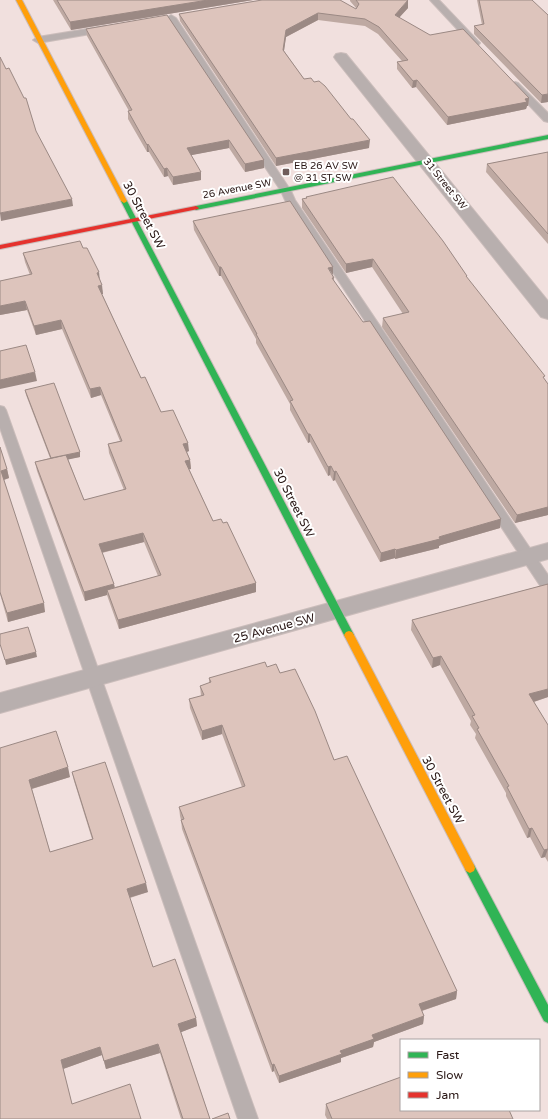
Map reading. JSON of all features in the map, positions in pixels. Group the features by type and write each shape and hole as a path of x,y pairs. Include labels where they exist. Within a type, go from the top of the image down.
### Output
{"street":[{"name":"30 Street SW","path":"19,0 38,40 134,221 548,1017"},
{"name":"31 Street SW","path":"341,57 427,161 548,313"},
{"name":"26 Avenue SW","path":"0,248 548,137"},
{"name":"25 Avenue SW","path":"0,703 538,554"}],"lane":[{"path":"434,0 483,51"},
{"path":"171,18 286,191 290,200 538,554 548,586"},
{"path":"38,40 116,27"},
{"path":"510,80 548,119"},
{"path":"0,410 248,1119"}],"building":[{"path":"57,0 208,0 70,22"},
{"path":"262,0 340,0 356,9 359,4 356,0 408,0 395,15 430,35 463,29 529,98 525,99 527,102 448,117 417,80 413,81 397,62 408,60 379,27 365,19 318,13 286,30 283,50 304,79 311,78 314,82 319,81 325,86 370,140 276,158 179,14"},
{"path":"479,0 532,0 548,15 548,94 542,95 474,26 484,24"},
{"path":"167,15 264,160 245,164 229,140 187,148 201,172 173,177 167,168 164,169 148,144 147,145 128,111 132,110 86,29"},
{"path":"0,57 6,69 9,68 24,98 26,98 36,131 72,199 0,213"},
{"path":"548,152 548,234 487,164"},
{"path":"393,177 443,241 466,276 545,376 543,377 548,384 548,507 517,515 383,318 409,312 373,259 346,264 302,199"},
{"path":"290,201 333,267 328,268 334,278 332,278 363,322 370,321 501,519 439,537 440,539 381,553 336,471 334,472 331,466 328,467 310,434 308,434 290,401 293,400 221,267 219,267 193,221"},
{"path":"80,241 83,248 87,248 99,272 97,273 102,285 98,286 141,378 145,377 161,412 173,410 188,443 183,444 190,460 185,461 213,521 221,519 223,523 227,522 256,583 118,620 107,590 161,575 143,533 99,544 114,584 84,592 35,462 66,455 84,500 126,489 108,444 122,441 100,387 90,389 61,320 34,326 25,301 0,306 0,281 32,274 23,253"},
{"path":"26,345 35,372 0,380 0,351"},
{"path":"54,383 80,452 51,458 25,390"},
{"path":"0,447 7,469 1,471 44,603 7,613 0,592"},
{"path":"548,584 548,689 529,694 548,725 548,849 544,850 532,828 529,829 507,787 509,786 477,729 479,728 472,716 475,715 441,656 433,658 412,620"},
{"path":"28,627 36,652 5,660 0,644 0,634"},
{"path":"265,662 267,667 276,664 280,673 295,669 315,711 334,760 347,756 457,991 419,1004 424,1016 372,1035 374,1039 340,1051 342,1054 279,1076 274,1064 272,1065 181,820 184,819 179,807 245,786 222,725 202,731 189,699 204,695 200,686 211,682 209,678"},
{"path":"56,731 68,767 29,780 50,852 93,839 72,772 105,762 146,883 127,889 153,967 175,959 196,1018 178,1024 210,1119 183,1119 158,1044 104,1061 100,1047 61,1060 72,1104 130,1084 141,1119 0,1119 0,748"},
{"path":"400,1077 400,1111 509,1111 513,1119 332,1119 326,1104"},
{"path":"228,1113 230,1119 212,1119"}],"traffic: fast":[{"path":"196,208 548,137"},
{"path":"124,201 349,635"},
{"path":"470,868 548,1017"}],"traffic: slow":[{"path":"19,0 124,201"},
{"path":"349,635 470,868"}],"traffic: jam":[{"path":"0,247 196,208"}],"place":[{"name":"EB 26 AV SW @ 31 ST SW","path":"286,172"}]}
